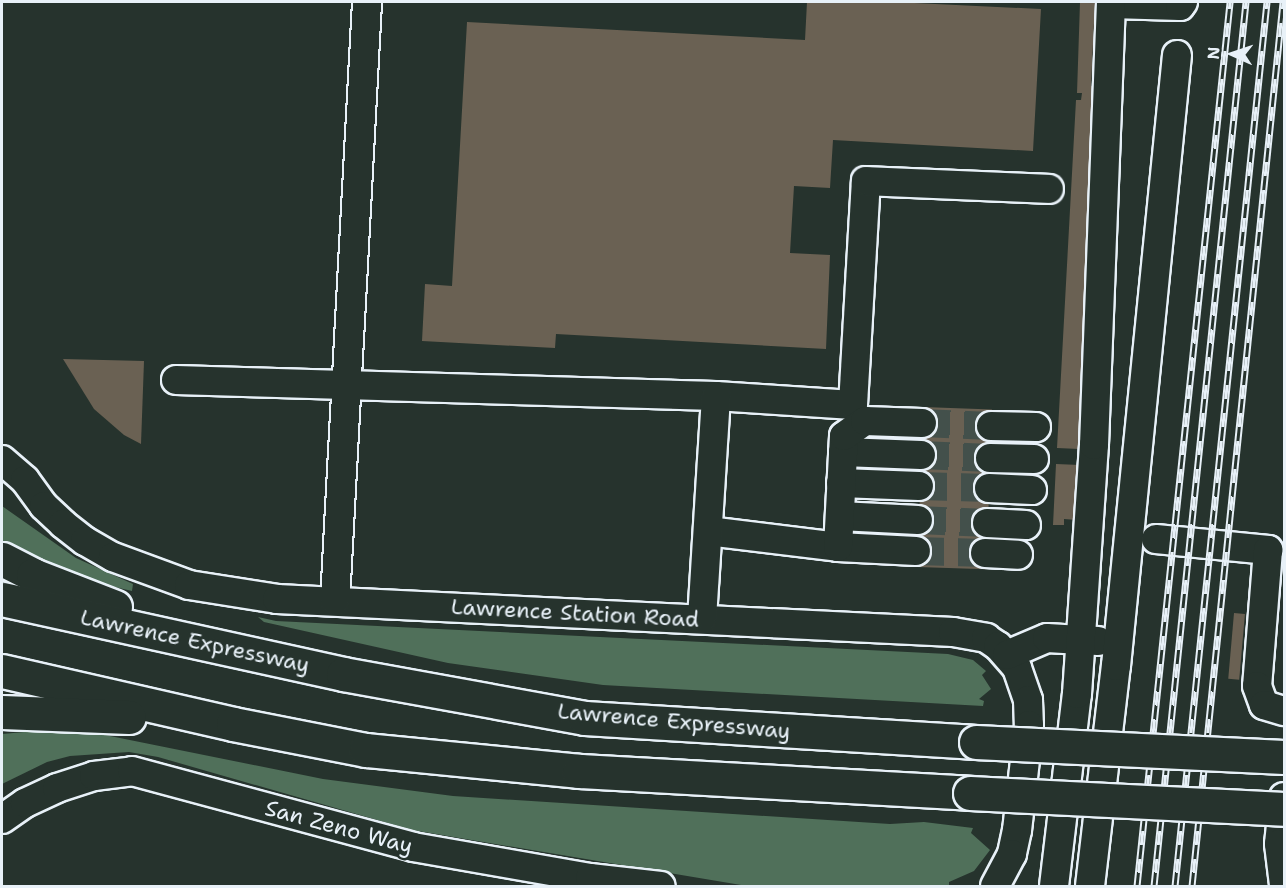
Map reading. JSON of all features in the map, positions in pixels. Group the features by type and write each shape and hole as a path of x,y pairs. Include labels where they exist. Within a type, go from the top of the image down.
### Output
{"highway":[{"path":"2,559 33,575 212,644"},
{"name":"Lawrence Expressway","path":"2,599 343,674 585,718 976,742 1284,757"},
{"path":"2,671 233,724 366,750 579,771 1284,809"},
{"path":"2,712 66,712 233,724"}],"street":[{"path":"335,601 367,2"},
{"path":"1054,886 1077,694 1094,446 1111,3 1180,6 1183,2"},
{"path":"1090,886 1118,642 1177,56"},
{"path":"176,380 716,396 853,405 866,181 1049,189"},
{"path":"702,620 716,396"},
{"path":"838,547 844,444 865,421 922,423"},
{"path":"992,426 1036,427"},
{"path":"844,444 921,455"},
{"path":"990,458 1034,459"},
{"name":"Lawrence Station Road","path":"2,460 63,524 85,541 113,557 189,585 277,599 953,632 986,638 1007,655 1017,668 1028,700 1029,726 1012,854 995,886"},
{"path":"841,483 919,486"},
{"path":"2,484 35,493"},
{"path":"988,488 1032,490"},
{"path":"840,516 918,520"},
{"path":"987,523 1026,525"},
{"path":"708,531 838,547 916,551"},
{"path":"1156,538 1268,550 1257,686 1264,705 1284,711"},
{"path":"985,553 1018,555"},
{"path":"1007,655 1047,638 1118,642"},
{"name":"San Zeno Way","path":"2,819 13,801 94,776 132,771 413,847 590,878 661,886"},
{"path":"1284,797 1279,844 1284,883"}],"green space":[{"path":"2,506 76,558 133,584 132,591 84,580 16,552 2,541"},
{"path":"258,617 276,621 948,654 973,660 986,671 982,675 991,689 979,699 984,701 983,706 603,685 448,663 264,622"},
{"path":"35,731 105,735 323,779 453,796 890,824 924,822 973,828 971,833 990,850 974,871 949,882 949,886 747,886 412,830 158,757 129,752 70,756 47,762 2,784 2,734"}],"building":[{"path":"807,2 894,2 1041,9 1033,151 833,140 830,188 794,186 790,253 830,255 826,349 556,334 555,348 422,341 425,284 452,286 467,22 805,40"},
{"path":"1080,2 1095,2 1091,86 1096,86 1079,449 1057,448 1076,100 1081,100 1082,93 1077,93"},
{"path":"63,359 144,361 141,444 124,435 94,409"},
{"path":"923,407 992,409 986,569 917,567"},
{"path":"1056,464 1080,465 1077,520 1064,519 1064,525 1053,525"},
{"path":"1234,613 1245,614 1239,680 1228,679"}],"tunnel":[{"path":"922,423 991,426"},
{"path":"921,455 990,458"},
{"path":"919,486 989,488"},
{"path":"918,520 987,523"},
{"path":"916,551 985,553"}],"railway":[{"path":"1137,886 1230,2"},
{"path":"1154,886 1246,2"},
{"path":"1175,886 1267,2"},
{"path":"1192,886 1283,2"}]}
